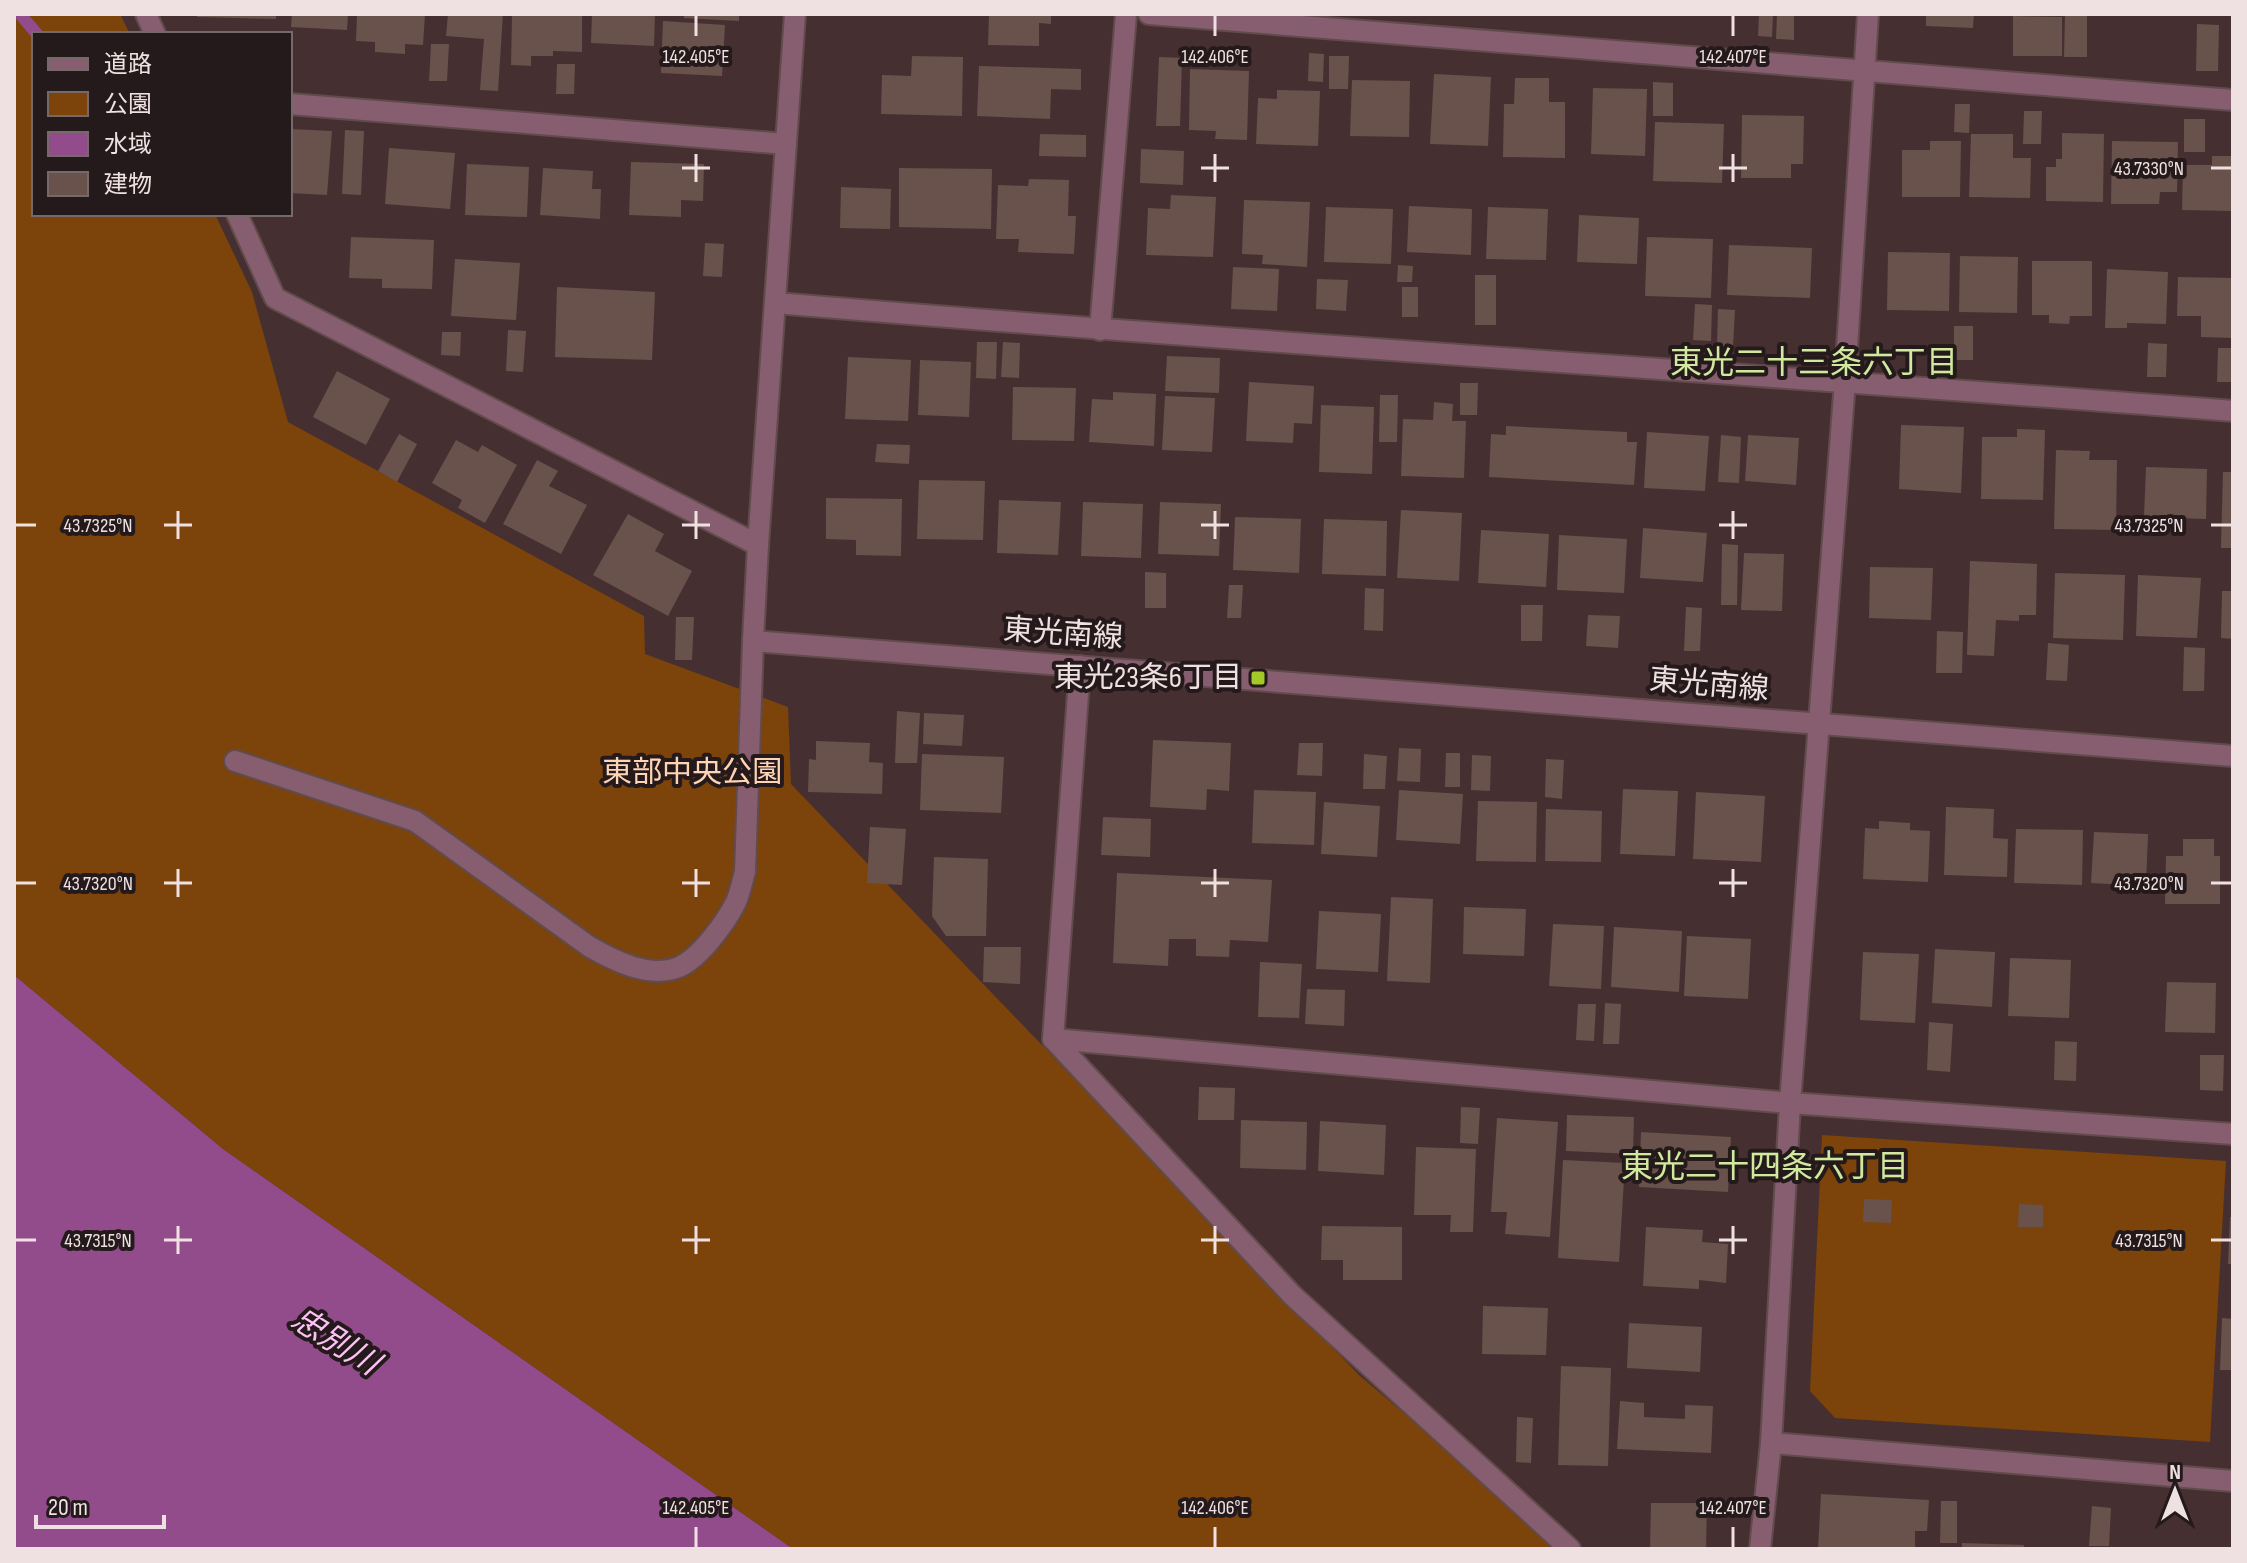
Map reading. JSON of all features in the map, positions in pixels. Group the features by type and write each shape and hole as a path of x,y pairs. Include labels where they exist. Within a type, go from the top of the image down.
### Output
{"street":[{"path":"235,761 415,821 590,947 617,962 644,969 681,967 718,929 737,900 745,872 758,545 795,14"},
{"path":"1100,330 1126,14"},
{"path":"1149,14 2233,100"},
{"path":"1760,1549 1771,1443 1790,1103 1845,381 1868,14"},
{"path":"292,104 786,144"},
{"path":"238,216 275,298 758,545"},
{"path":"776,303 1100,330 2233,411"},
{"name":"東光南線","path":"753,641 2233,756"},
{"path":"1080,666 1053,1039 1292,1295 1570,1549"},
{"path":"1053,1039 1790,1103 2233,1134"},
{"path":"1771,1443 2233,1481"}],"green space":[{"name":"東部中央公園","path":"14,14 120,14 129,32 32,32 32,216 216,216 252,292 288,422 644,616 645,654 788,707 791,784 1359,1375 1564,1549 793,1549 223,1149 14,975"},
{"path":"1822,1135 2226,1161 2210,1442 1835,1418 1810,1391"}],"water":[{"name":"忠別川","path":"14,975 223,1149 793,1549 14,1549"}],"building":[{"path":"197,14 276,14 276,19 197,17"},
{"path":"292,14 348,14 347,30 291,27"},
{"path":"357,14 425,14 423,45 405,44 405,54 375,52 375,42 356,41"},
{"path":"448,14 503,14 498,91 480,90 484,39 446,36"},
{"path":"512,14 582,14 582,52 553,51 553,56 531,56 531,66 511,65"},
{"path":"592,14 655,14 654,46 591,43"},
{"path":"684,14 739,14 739,21 684,18"},
{"path":"989,14 1051,14 1051,24 1039,23 1039,46 988,45"},
{"path":"1759,14 1773,14 1772,37 1758,36"},
{"path":"1777,14 1794,14 1794,40 1776,39"},
{"path":"1926,14 1974,14 1973,28 1926,26"},
{"path":"2065,14 2087,14 2087,57 2064,57"},
{"path":"2013,16 2062,17 2062,56 2013,56"},
{"path":"663,21 725,25 722,76 661,73"},
{"path":"2197,24 2219,25 2218,71 2196,71"},
{"path":"431,44 449,44 447,81 429,81"},
{"path":"1309,53 1324,54 1323,82 1308,81"},
{"path":"912,56 963,57 962,116 881,114 882,75 911,76"},
{"path":"1329,56 1349,56 1348,89 1329,89"},
{"path":"1159,57 1182,58 1180,126 1156,126"},
{"path":"557,64 575,64 574,94 556,94"},
{"path":"979,66 1081,69 1081,90 1051,89 1050,119 977,116"},
{"path":"1190,69 1249,71 1247,140 1215,139 1216,131 1189,130"},
{"path":"1434,74 1491,77 1488,146 1430,144"},
{"path":"1515,78 1549,78 1549,102 1565,102 1565,158 1503,157 1504,104 1514,104"},
{"path":"1352,80 1410,81 1409,137 1350,136"},
{"path":"1653,82 1673,83 1673,116 1653,116"},
{"path":"1593,88 1647,89 1645,156 1591,154"},
{"path":"1277,90 1320,91 1318,146 1256,144 1258,98 1277,99"},
{"path":"1955,104 1970,104 1969,133 1954,132"},
{"path":"2024,111 2042,111 2041,144 2023,144"},
{"path":"1742,115 1804,116 1803,164 1791,164 1791,178 1741,178"},
{"path":"2184,119 2205,119 2205,152 2184,152"},
{"path":"1655,122 1724,124 1722,183 1653,181"},
{"path":"292,129 332,131 327,195 292,193"},
{"path":"345,130 364,131 361,195 342,194"},
{"path":"2062,133 2104,134 2103,202 2046,201 2046,167 2056,167 2056,159 2062,159"},
{"path":"1040,134 1086,135 1086,157 1039,156"},
{"path":"1971,134 2013,134 2013,158 2031,158 2030,198 1969,197"},
{"path":"1930,141 1961,141 1960,197 1902,197 1902,150 1930,150"},
{"path":"2112,141 2178,142 2177,192 2160,192 2159,204 2111,204"},
{"path":"389,148 455,153 450,209 385,204"},
{"path":"1141,149 1184,151 1183,185 1140,183"},
{"path":"2212,156 2233,156 2233,211 2182,210 2183,165 2212,165"},
{"path":"631,162 704,164 703,201 681,200 681,217 629,215"},
{"path":"467,164 529,167 527,217 465,215"},
{"path":"543,168 593,171 592,189 601,189 600,219 540,215"},
{"path":"899,168 992,169 991,229 899,227"},
{"path":"1029,179 1069,180 1068,216 1076,216 1074,254 1018,252 1019,239 996,239 998,185 1028,186"},
{"path":"841,187 891,189 890,229 840,228"},
{"path":"1171,195 1216,197 1213,257 1146,255 1148,208 1170,209"},
{"path":"1244,200 1310,202 1307,267 1262,264 1263,255 1242,254"},
{"path":"1409,206 1472,209 1471,255 1407,252"},
{"path":"1326,207 1393,209 1391,264 1324,262"},
{"path":"1488,207 1548,209 1546,260 1486,259"},
{"path":"1579,215 1639,218 1637,264 1577,262"},
{"path":"351,237 434,240 432,289 382,288 382,279 349,278"},
{"path":"1647,237 1713,239 1711,298 1645,296"},
{"path":"705,243 724,244 722,277 703,276"},
{"path":"1729,245 1812,248 1810,298 1727,295"},
{"path":"1888,252 1950,253 1949,311 1887,310"},
{"path":"1960,256 2018,257 2017,313 1959,312"},
{"path":"455,259 520,263 516,320 451,316"},
{"path":"2032,261 2092,261 2092,316 2070,316 2069,324 2049,323 2049,315 2032,315"},
{"path":"1398,265 1413,266 1412,282 1397,282"},
{"path":"1233,267 1279,269 1277,311 1231,309"},
{"path":"2107,269 2168,272 2166,324 2127,323 2127,328 2105,328"},
{"path":"1475,275 1496,275 1496,325 1475,325"},
{"path":"2178,277 2233,278 2233,338 2201,337 2201,316 2177,316"},
{"path":"1317,279 1348,280 1346,311 1316,309"},
{"path":"557,287 655,292 652,360 555,357"},
{"path":"1402,287 1418,287 1418,317 1402,317"},
{"path":"1695,304 1712,305 1711,341 1693,340"},
{"path":"1718,309 1735,310 1733,347 1717,346"},
{"path":"1954,326 1973,326 1973,360 1954,360"},
{"path":"508,330 526,331 523,372 506,371"},
{"path":"442,332 461,332 460,356 441,355"},
{"path":"977,342 997,342 996,379 976,378"},
{"path":"1003,342 1020,343 1019,378 1001,377"},
{"path":"2148,343 2167,344 2166,377 2147,377"},
{"path":"2218,348 2233,348 2233,382 2217,382"},
{"path":"1167,356 1220,358 1219,393 1165,391"},
{"path":"848,357 911,360 908,421 845,419"},
{"path":"920,360 971,362 969,417 918,415"},
{"path":"337,371 390,399 366,445 313,417"},
{"path":"1249,382 1314,386 1312,424 1294,423 1293,443 1246,441"},
{"path":"1460,383 1478,383 1477,415 1460,415"},
{"path":"1013,387 1076,388 1074,441 1012,440"},
{"path":"1113,392 1156,394 1154,446 1089,442 1092,399 1113,400"},
{"path":"1380,395 1398,395 1397,442 1379,442"},
{"path":"1165,396 1215,398 1212,452 1162,450"},
{"path":"1434,402 1453,404 1452,421 1466,421 1464,478 1401,476 1403,419 1433,420"},
{"path":"1321,405 1374,407 1372,474 1319,472"},
{"path":"1901,425 1964,427 1961,493 1899,489"},
{"path":"1506,426 1627,432 1627,442 1637,442 1634,485 1489,477 1491,434 1506,435"},
{"path":"2017,429 2045,430 2043,500 1981,499 1982,437 2017,437"},
{"path":"1647,432 1709,436 1705,491 1644,488"},
{"path":"399,434 417,444 397,482 378,471"},
{"path":"1721,435 1741,437 1739,483 1718,482"},
{"path":"1748,435 1799,438 1796,485 1745,481"},
{"path":"456,440 478,452 482,445 517,465 485,523 458,508 462,500 432,483"},
{"path":"877,444 910,445 909,464 875,462"},
{"path":"2056,450 2090,451 2089,460 2117,460 2116,530 2054,529"},
{"path":"537,460 558,471 549,486 587,505 561,554 503,524"},
{"path":"2146,467 2207,469 2206,519 2144,517"},
{"path":"2223,472 2233,472 2233,548 2221,548"},
{"path":"919,480 985,481 983,540 917,539"},
{"path":"826,498 902,499 901,556 856,555 856,540 826,539"},
{"path":"999,500 1061,502 1058,555 997,553"},
{"path":"1083,502 1143,504 1141,558 1081,556"},
{"path":"1160,502 1221,504 1219,556 1158,554"},
{"path":"1401,510 1462,513 1459,581 1397,578"},
{"path":"628,514 664,534 655,551 692,571 668,616 593,575"},
{"path":"1235,517 1301,519 1299,573 1233,570"},
{"path":"1324,519 1387,521 1386,576 1322,574"},
{"path":"1643,528 1707,533 1703,582 1640,578"},
{"path":"1481,530 1549,534 1546,587 1478,583"},
{"path":"1559,535 1627,539 1624,593 1557,590"},
{"path":"1722,544 1738,545 1737,605 1721,605"},
{"path":"1744,553 1784,554 1782,611 1741,610"},
{"path":"1970,561 2037,564 2036,615 2019,615 2019,621 1996,620 1994,656 1967,655"},
{"path":"1870,567 1933,568 1931,620 1869,618"},
{"path":"1145,572 1166,573 1166,608 1145,608"},
{"path":"2055,573 2125,575 2123,640 2053,638"},
{"path":"2138,575 2201,578 2197,638 2136,636"},
{"path":"1229,585 1243,585 1241,618 1227,618"},
{"path":"1365,588 1384,589 1383,631 1364,630"},
{"path":"2222,591 2233,591 2233,639 2221,638"},
{"path":"1521,605 1543,605 1542,641 1521,641"},
{"path":"1686,607 1702,608 1700,651 1684,651"},
{"path":"1588,615 1620,616 1618,648 1586,646"},
{"path":"676,617 694,617 692,660 675,660"},
{"path":"1937,631 1963,632 1962,673 1936,673"},
{"path":"2048,643 2069,645 2067,681 2046,680"},
{"path":"2184,647 2205,648 2204,691 2183,691"},
{"path":"897,711 920,713 917,763 895,763"},
{"path":"924,713 964,715 962,746 923,744"},
{"path":"1153,740 1231,743 1229,791 1207,789 1206,810 1150,807"},
{"path":"816,741 870,743 869,762 883,763 882,794 808,792 809,759 816,760"},
{"path":"1299,743 1323,743 1322,776 1297,775"},
{"path":"1399,748 1421,749 1420,782 1397,781"},
{"path":"1446,753 1460,753 1460,787 1445,787"},
{"path":"922,754 1004,757 1001,813 920,810"},
{"path":"1364,754 1387,756 1385,789 1363,789"},
{"path":"1472,755 1491,756 1490,791 1471,790"},
{"path":"1546,759 1564,760 1562,799 1545,797"},
{"path":"1623,789 1678,791 1675,856 1620,854"},
{"path":"1254,790 1316,792 1314,845 1252,843"},
{"path":"1399,790 1463,794 1460,844 1396,840"},
{"path":"1696,792 1765,796 1761,862 1693,859"},
{"path":"1478,801 1537,802 1536,862 1476,861"},
{"path":"1324,802 1380,806 1377,857 1321,854"},
{"path":"1946,807 1994,809 1993,838 2008,839 2007,877 1944,875"},
{"path":"1546,809 1602,811 1601,862 1545,861"},
{"path":"1103,817 1151,819 1150,857 1101,855"},
{"path":"1879,821 1910,823 1910,830 1930,831 1928,882 1863,879 1865,828 1879,829"},
{"path":"870,827 906,829 902,885 867,883"},
{"path":"2016,829 2083,830 2082,885 2014,883"},
{"path":"2094,832 2148,834 2146,886 2091,883"},
{"path":"2183,839 2214,839 2214,856 2220,856 2220,904 2165,904 2166,856 2183,856"},
{"path":"934,857 988,859 986,936 946,936 932,916"},
{"path":"1117,873 1272,880 1268,942 1230,940 1229,957 1196,956 1196,939 1169,939 1168,966 1113,963"},
{"path":"1391,897 1433,899 1430,983 1387,981"},
{"path":"1464,907 1526,909 1524,956 1463,954"},
{"path":"1319,911 1381,914 1378,972 1316,969"},
{"path":"1553,924 1604,926 1601,989 1549,986"},
{"path":"1614,927 1682,931 1679,992 1611,987"},
{"path":"1687,936 1751,939 1748,999 1684,996"},
{"path":"984,947 1021,947 1020,984 983,982"},
{"path":"1935,949 1995,952 1992,1007 1932,1003"},
{"path":"1863,952 1919,954 1915,1023 1860,1020"},
{"path":"2010,958 2071,960 2069,1018 2008,1016"},
{"path":"1260,962 1302,964 1299,1018 1258,1017"},
{"path":"2167,982 2216,983 2215,1033 2165,1032"},
{"path":"1307,989 1345,990 1344,1026 1305,1024"},
{"path":"1605,1003 1621,1004 1619,1044 1603,1044"},
{"path":"1578,1004 1596,1004 1594,1041 1576,1040"},
{"path":"1929,1022 1953,1024 1950,1072 1927,1070"},
{"path":"2055,1041 2077,1042 2076,1081 2054,1080"},
{"path":"2200,1055 2224,1055 2223,1091 2200,1090"},
{"path":"1199,1087 1235,1088 1234,1120 1198,1120"},
{"path":"1461,1107 1480,1108 1478,1144 1460,1143"},
{"path":"1567,1115 1634,1117 1633,1154 1566,1151"},
{"path":"1497,1118 1558,1122 1550,1237 1505,1234 1507,1212 1491,1212"},
{"path":"1241,1120 1307,1122 1306,1170 1240,1168"},
{"path":"1320,1121 1386,1125 1384,1175 1318,1171"},
{"path":"1641,1132 1731,1137 1728,1192 1639,1187"},
{"path":"1416,1147 1476,1149 1473,1232 1450,1232 1451,1215 1414,1215"},
{"path":"1563,1160 1625,1163 1619,1262 1558,1258"},
{"path":"1864,1199 1892,1200 1891,1223 1863,1222"},
{"path":"2019,1204 2043,1205 2043,1227 2018,1227"},
{"path":"2230,1217 2233,1217 2233,1264 2228,1264"},
{"path":"1322,1226 1402,1227 1402,1280 1343,1280 1343,1260 1321,1260"},
{"path":"1646,1227 1703,1230 1702,1242 1728,1244 1726,1283 1699,1280 1699,1289 1643,1286"},
{"path":"1483,1306 1548,1308 1546,1355 1482,1354"},
{"path":"2222,1318 2233,1319 2233,1370 2220,1370"},
{"path":"1629,1323 1702,1327 1700,1372 1627,1368"},
{"path":"1561,1366 1611,1368 1608,1466 1558,1465"},
{"path":"1620,1401 1644,1403 1644,1417 1685,1419 1685,1405 1713,1406 1711,1453 1617,1449"},
{"path":"1517,1417 1533,1418 1531,1463 1516,1462"},
{"path":"1821,1494 1929,1500 1927,1531 1915,1531 1915,1549 1818,1548"},
{"path":"1941,1501 1957,1501 1957,1543 1940,1543"},
{"path":"1651,1503 1707,1503 1706,1549 1650,1549"},
{"path":"2092,1506 2111,1508 2109,1546 2089,1546"},
{"path":"1962,1543 2024,1545 2024,1549 1962,1549"}],"waterway":[{"path":"20,14 35,32"}],"place":[{"name":"東光23条6丁目","path":"1258,678"}],"district":[{"name":"東光二十三条六丁目","path":"1814,363"},
{"name":"東光二十四条六丁目","path":"1765,1167"}]}
